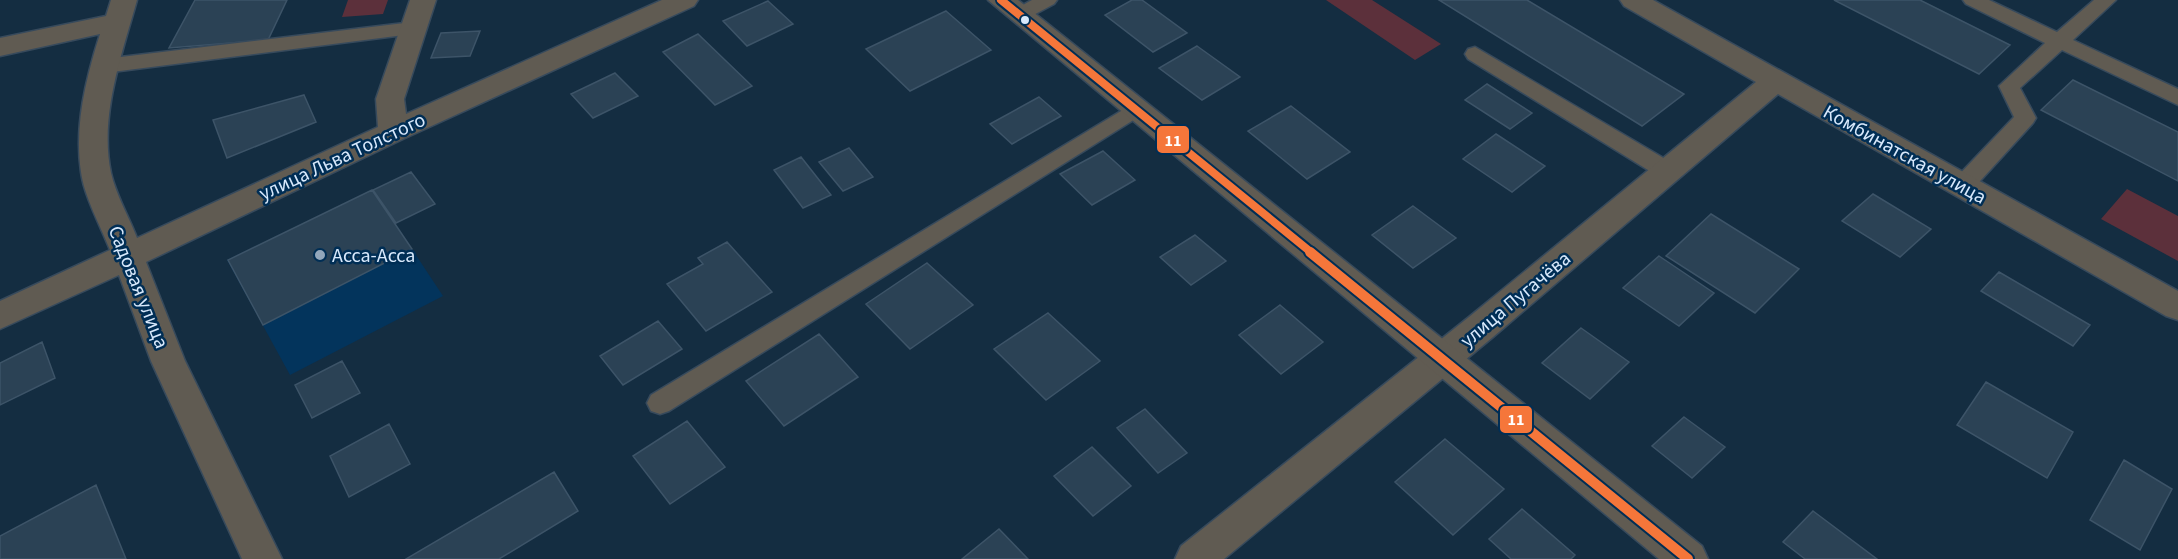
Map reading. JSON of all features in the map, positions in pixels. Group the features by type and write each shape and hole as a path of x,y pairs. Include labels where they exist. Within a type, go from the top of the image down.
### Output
{"street":[{"path":"393,132 390,99 423,0"},
{"name":"улица Льва Толстого","path":"0,316 393,132 685,0"},
{"name":"Комбинатская улица","path":"1633,0 2178,307"},
{"path":"1022,5 1136,109 1441,360 1688,559"},
{"path":"0,47 120,11"},
{"name":"Садовая улица","path":"120,11 104,66 94,123 96,173 168,361 262,559"},
{"name":"улица Пугачёва","path":"1195,559 1441,360 1776,81"}],"lane":[{"path":"1973,0 2178,98"},
{"path":"1962,186 2025,118 2009,86 2106,0"},
{"path":"104,66 412,28"},
{"path":"1475,54 1668,172"},
{"path":"660,403 1136,109"}],"shaded area":[{"path":"348,0 388,0 383,14 342,17"},
{"path":"1326,0 1372,0 1441,44 1415,60"},
{"path":"2127,189 2178,216 2178,261 2101,219"},
{"path":"373,190 443,296 290,375 227,260"}],"building":[{"path":"195,0 287,0 268,40 169,48"},
{"path":"1132,0 1142,0 1187,33 1153,52 1105,15"},
{"path":"1439,0 1527,0 1684,94 1642,126"},
{"path":"1834,0 1920,0 2010,45 1979,74"},
{"path":"768,1 793,24 747,46 723,21"},
{"path":"946,11 991,50 910,91 866,49"},
{"path":"480,31 470,56 431,58 441,33"},
{"path":"698,34 752,86 715,105 663,52"},
{"path":"1197,46 1240,77 1202,100 1159,68"},
{"path":"615,73 638,96 593,118 571,94"},
{"path":"2073,80 2178,132 2178,181 2041,110"},
{"path":"1487,84 1532,113 1510,129 1465,100"},
{"path":"304,95 316,122 227,158 213,120"},
{"path":"1039,97 1061,116 1012,144 990,124"},
{"path":"1291,106 1350,152 1307,179 1248,131"},
{"path":"1496,134 1545,166 1512,192 1463,159"},
{"path":"849,148 873,177 843,191 819,162"},
{"path":"1103,151 1135,180 1092,205 1060,174"},
{"path":"801,157 831,195 803,208 774,170"},
{"path":"411,172 435,204 396,223 373,190"},
{"name":"Асса-Асса","path":"372,190 412,249 263,325 228,260"},
{"path":"1873,194 1931,229 1900,257 1842,221"},
{"path":"1413,206 1456,238 1413,268 1372,235"},
{"path":"1711,214 1799,269 1755,313 1666,256"},
{"path":"1195,235 1226,261 1191,285 1160,257"},
{"path":"727,242 772,292 706,331 667,284 703,264 698,258"},
{"path":"1659,256 1714,293 1679,326 1623,288"},
{"path":"927,263 973,305 910,349 866,304"},
{"path":"1999,272 2090,325 2073,346 1981,291"},
{"path":"1280,305 1323,342 1281,374 1239,335"},
{"path":"1048,313 1100,361 1046,400 994,349"},
{"path":"658,321 682,349 623,385 600,356"},
{"path":"1581,328 1629,362 1590,399 1542,363"},
{"path":"819,334 858,377 784,426 746,381"},
{"path":"42,342 55,378 0,405 0,363"},
{"path":"342,361 360,393 312,418 295,385"},
{"path":"1986,382 2073,432 2047,478 1957,425"},
{"path":"1145,409 1187,453 1158,473 1117,428"},
{"path":"1684,417 1725,447 1692,478 1652,446"},
{"path":"687,421 725,467 670,504 633,456"},
{"path":"389,424 410,464 349,497 330,456"},
{"path":"1445,439 1504,489 1453,535 1395,482"},
{"path":"1092,447 1131,486 1093,516 1054,476"},
{"path":"2124,460 2172,489 2140,550 2090,520"},
{"path":"554,472 578,511 499,559 406,559"},
{"path":"96,485 126,559 0,559 0,536"},
{"path":"1522,509 1575,555 1571,559 1511,559 1489,539"},
{"path":"1813,511 1877,559 1805,559 1783,542"},
{"path":"999,529 1028,559 962,559"}],"transit line":[{"name":"11","path":"1001,0 1688,559"}],"place":[{"name":"Асса-Асса","path":"320,255"}]}
